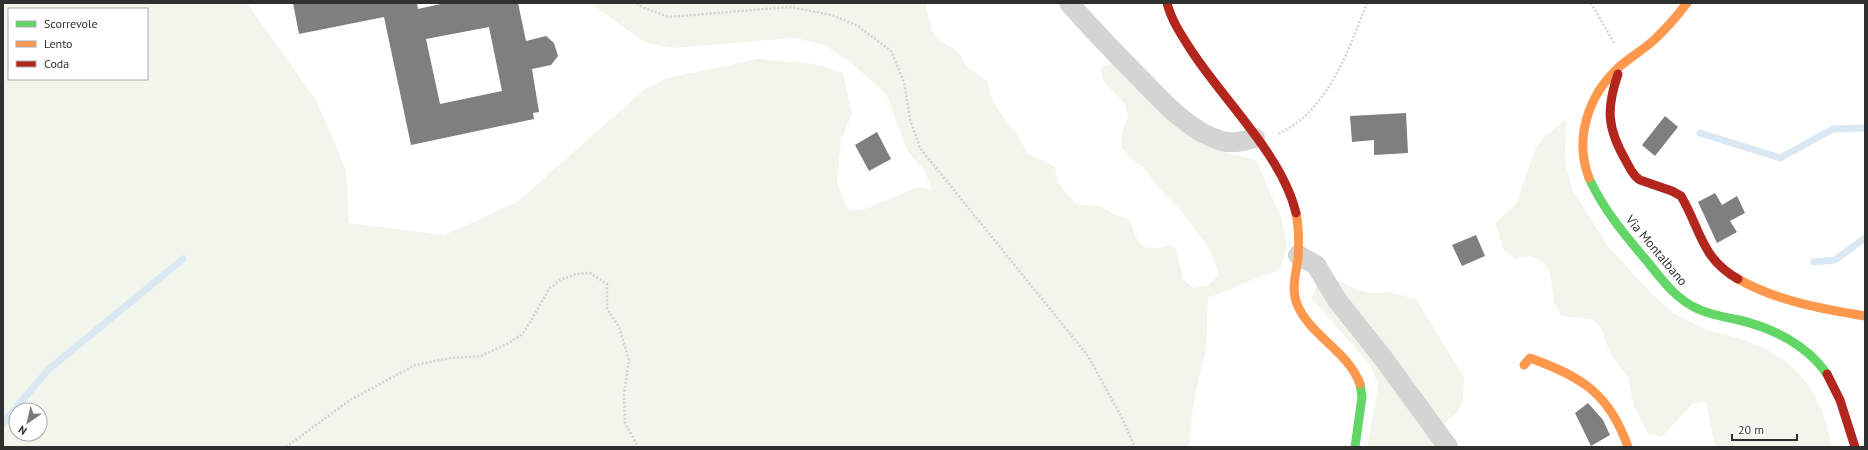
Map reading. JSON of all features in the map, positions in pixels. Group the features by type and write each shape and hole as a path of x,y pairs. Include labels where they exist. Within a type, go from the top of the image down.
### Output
{"street":[{"path":"1069,3 1168,107 1187,122 1206,134 1222,141 1259,141"},
{"path":"1167,3 1170,14 1197,62 1259,141 1278,170 1294,205 1298,232 1298,255 1294,292 1298,307 1355,373 1362,390 1355,447"},
{"path":"1633,56 1669,25 1687,3"},
{"name":"Via Montalbano","path":"1633,56 1622,63 1610,75 1599,92 1583,126 1582,145 1584,160 1588,176 1601,199 1621,232 1670,289 1690,306 1702,311 1743,321 1774,332 1795,343 1814,358 1824,370 1839,397 1855,447"},
{"path":"1622,63 1612,89 1609,115 1611,132 1636,177 1680,196 1696,223 1705,248 1716,263 1736,278 1764,290 1806,304 1865,316"},
{"path":"1298,255 1316,264 1337,300 1383,358 1448,447"},
{"path":"1524,365 1530,358 1553,366 1591,387 1616,418 1628,447"}],"path":[{"path":"636,3 642,8 669,17 789,7 832,15 858,26 891,51 904,82 910,119 920,148 1088,356 1121,416 1135,447"},
{"path":"1259,141 1288,128 1309,113 1323,96 1349,49 1367,3"},
{"path":"1591,3 1600,15 1612,41 1633,56"},
{"path":"286,447 350,400 415,365 450,358 481,356 507,344 521,335 526,329 549,288 560,280 576,274 590,273 607,284 607,309 619,327 629,360 624,395 625,423 638,447"}],"shaded area":[{"path":"3,3 247,3 316,100 346,170 349,223 444,235 517,202 645,89 668,78 757,59 815,64 843,73 852,114 841,140 837,182 847,209 862,210 919,187 932,190 924,170 908,152 886,94 849,61 824,45 796,38 672,48 644,42 590,3 926,3 934,34 942,42 959,53 964,64 987,81 993,102 1018,136 1029,155 1055,166 1057,181 1072,200 1078,205 1100,206 1113,214 1130,220 1136,236 1142,246 1153,249 1170,245 1176,249 1183,279 1193,288 1208,285 1219,275 1210,249 1182,212 1161,191 1143,167 1131,159 1121,147 1122,132 1128,118 1125,104 1104,82 1100,68 1113,63 1178,125 1226,153 1256,160 1282,220 1287,246 1280,269 1208,298 1206,350 1192,413 1189,447 3,447"},
{"path":"1566,119 1565,160 1572,189 1607,245 1651,293 1673,313 1707,330 1745,340 1768,350 1788,363 1809,385 1823,413 1833,447 1715,447 1706,401 1692,404 1662,437 1648,433 1634,407 1628,377 1610,354 1601,327 1591,319 1562,316 1554,304 1550,273 1543,262 1530,256 1515,259 1504,250 1495,223 1516,204 1535,150 1543,138"},
{"path":"1328,276 1360,291 1374,293 1388,292 1416,299 1464,377 1463,399 1458,412 1436,430 1432,437 1434,447 1367,447 1378,386 1371,366 1312,299 1317,285 1321,280"}],"building":[{"path":"293,3 417,3 418,9 445,3 518,3 526,41 546,36 554,43 558,56 551,65 532,69 539,112 533,113 534,119 411,145 384,17 299,34","holes":["489,27 502,91 440,104 426,39"]},
{"path":"1406,113 1408,153 1374,155 1374,140 1352,142 1350,116"},
{"path":"1665,116 1678,127 1655,156 1642,145"},
{"path":"877,132 891,159 869,171 855,145"},
{"path":"1715,193 1722,205 1737,196 1745,213 1730,221 1737,232 1717,243 1698,202"},
{"path":"1476,235 1485,256 1462,266 1452,245"},
{"path":"1588,403 1603,420 1610,435 1591,446 1575,413"}],"waterway":[{"path":"1700,133 1780,158 1833,129 1865,128"},
{"path":"1814,262 1835,260 1865,238"},
{"path":"3,423 49,369 183,259"}],"traffic: fast":[{"path":"1589,178 1607,211 1622,231 1663,281 1682,300 1703,311 1752,323 1777,333 1810,354 1827,374"},
{"path":"1355,447 1362,397 1360,384"}],"traffic: slow":[{"path":"1589,178 1583,148 1584,133 1592,105 1599,92 1618,68 1654,40 1687,3"},
{"path":"1296,213 1299,248 1294,287 1295,299 1303,315 1319,335 1347,362 1360,384"},
{"path":"1738,279 1753,287 1784,299 1816,307 1865,316"},
{"path":"1524,365 1530,358 1565,372 1591,389 1612,413 1628,447"}],"traffic: jam":[{"path":"1167,3 1173,20 1189,47 1249,127 1278,169 1289,191 1296,213"},
{"path":"1618,74 1614,86 1610,108 1610,118 1615,138 1630,169 1640,180 1672,191 1681,196 1709,252 1716,262 1738,279"},
{"path":"1827,374 1840,400 1855,447"}]}
